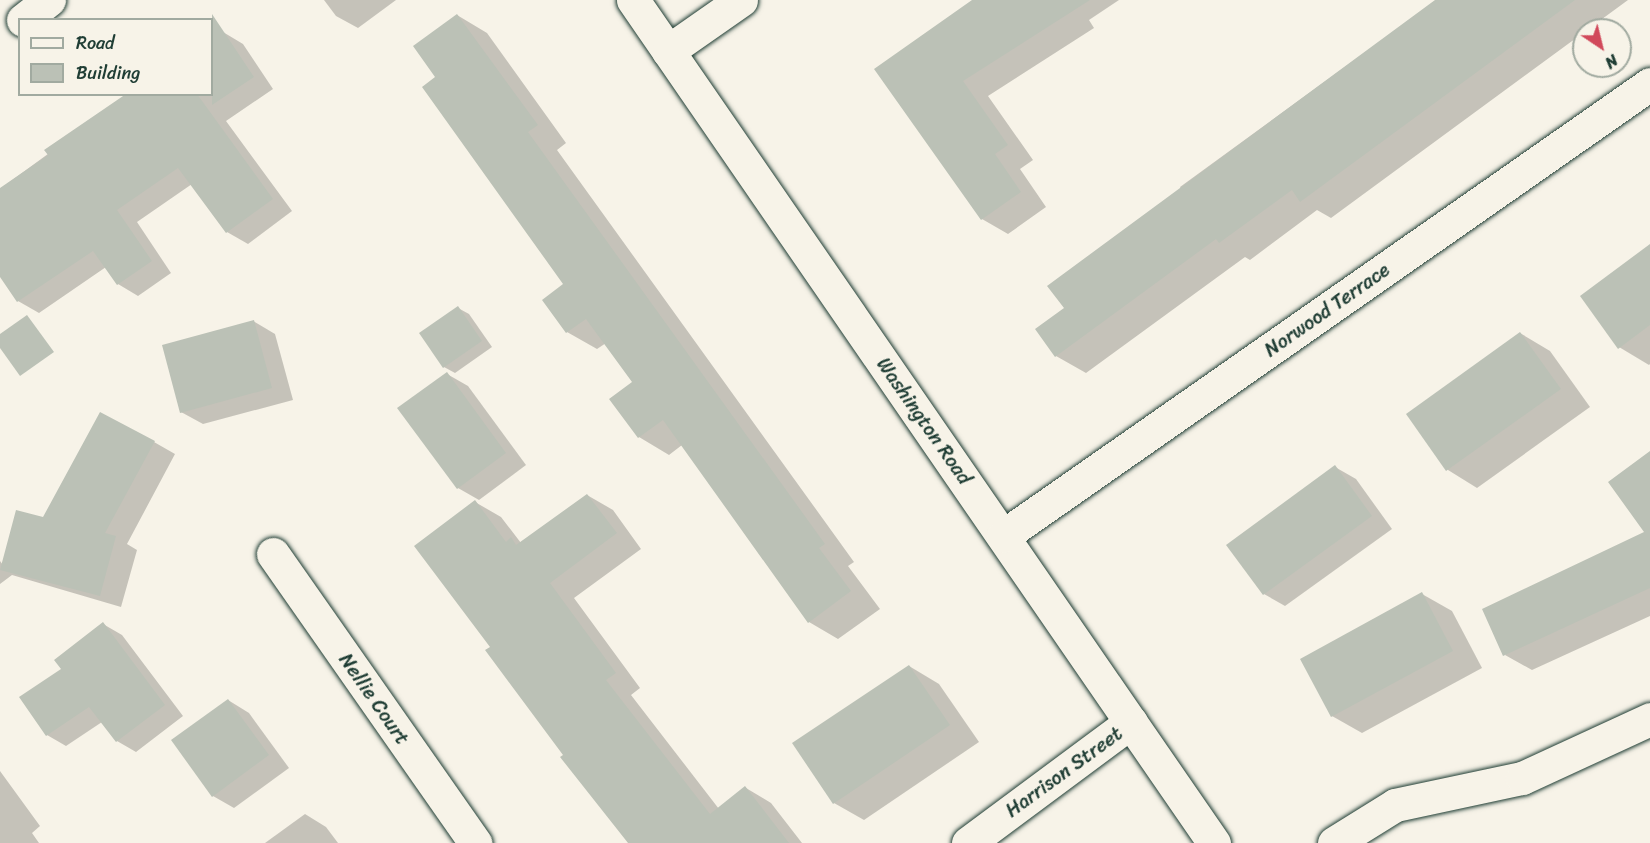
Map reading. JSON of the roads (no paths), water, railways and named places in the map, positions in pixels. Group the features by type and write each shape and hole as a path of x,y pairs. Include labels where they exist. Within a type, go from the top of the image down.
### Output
{"street":[{"path":"25,18 49,0"},
{"name":"Washington Road","path":"633,0 1214,843"},
{"path":"668,51 741,0"},
{"path":"0,37 18,23"},
{"name":"Norwood Terrace","path":"1003,537 1650,84"},
{"name":"Nellie Court","path":"273,554 475,843"},
{"path":"1334,843 1395,805 1522,777 1650,719"},
{"name":"Harrison Street","path":"968,843 1131,722"}]}
